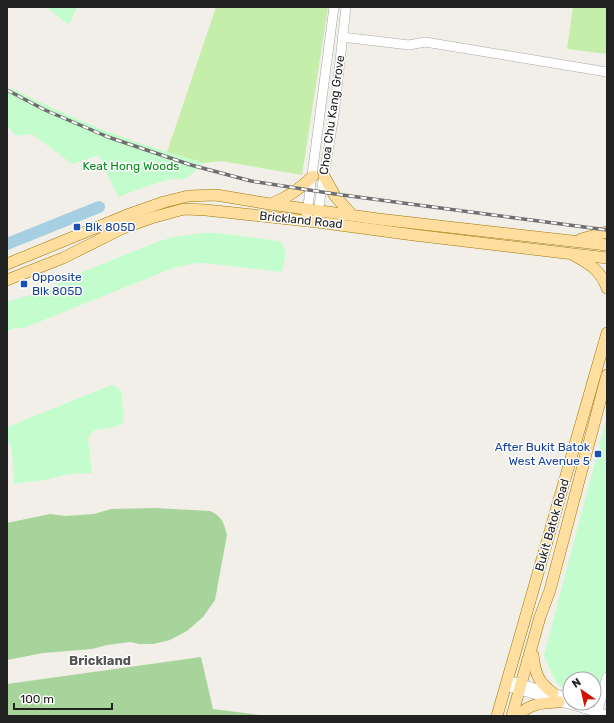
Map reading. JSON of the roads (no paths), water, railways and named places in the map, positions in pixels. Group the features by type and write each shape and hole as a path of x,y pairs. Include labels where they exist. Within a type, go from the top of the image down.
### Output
{"main road":[{"path":"270,204 286,198 318,176 352,215"},
{"name":"Brickland Road","path":"7,264 127,215 164,202 188,196 216,195 352,215 497,233 607,244"},
{"name":"Brickland Road","path":"7,280 63,258 123,228 151,218 184,209 311,221 607,258"},
{"path":"575,241 607,232"},
{"path":"573,254 584,260 600,273 607,288"},
{"name":"Bukit Batok Road","path":"497,716 607,333"},
{"name":"Bukit Batok Road","path":"512,716 540,617 550,590 607,375"},
{"path":"553,522 561,522 570,513"},
{"path":"536,582 550,547 556,541 562,542"},
{"path":"532,648 534,667 538,678 544,686 561,698"},
{"path":"517,716 529,707 561,698"}],"street":[{"name":"Choa Chu Kang Grove","path":"311,221 318,176 334,7"},
{"name":"Choa Chu Kang Grove","path":"318,176 334,110 346,7"},
{"path":"342,37 409,45 425,42 607,72"},
{"path":"603,708 607,677"},
{"path":"506,683 561,698 607,715"}],"waterway":[{"path":"7,244 99,207"}],"railway":[{"path":"7,90 45,110 108,137 191,165 251,181 335,194 607,230"}],"place":[{"name":"Blk 805D","path":"77,227"},
{"name":"Opposite Blk 805D","path":"24,284"},
{"name":"After Bukit Batok West Avenue 5","path":"598,454"}],"district":[{"name":"Brickland","path":"100,660"}],"park label":[{"name":"Keat Hong Woods","path":"131,166"}]}
